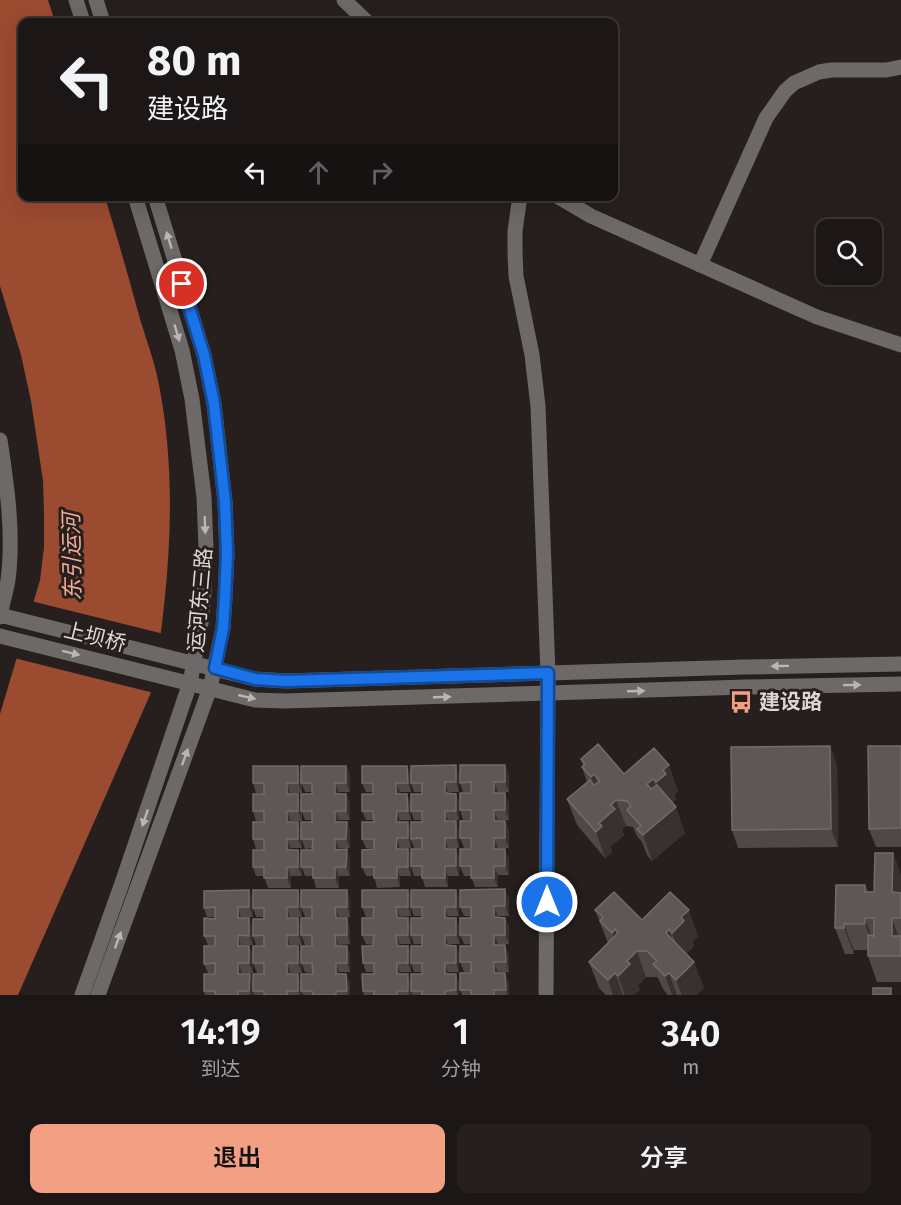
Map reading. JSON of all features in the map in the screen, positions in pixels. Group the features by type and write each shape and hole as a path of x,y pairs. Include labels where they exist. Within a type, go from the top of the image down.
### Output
{"street":[{"path":"76,0 81,18"},
{"path":"96,0 102,18"},
{"path":"344,0 363,18"},
{"path":"700,265 766,118 785,91 794,83 819,72 901,67"},
{"name":"运河东三路","path":"82,995 190,683 201,623 206,548 204,497 192,399 182,350 137,201"},
{"name":"运河东三路","path":"98,995 210,688 223,628 227,553 225,502 214,404 204,355 157,201"},
{"path":"519,201 515,231 516,276 532,356 538,406 548,673 546,995"},
{"path":"565,201 591,216 817,317 901,345"},
{"path":"0,440 7,488 10,542 8,580 0,616"},
{"name":"上坝桥","path":"0,616 195,663"},
{"name":"上坝桥","path":"7,637 190,683"},
{"path":"195,663 255,679 286,681 901,664"},
{"path":"190,683 255,700 285,701 901,684"}],"water":[{"name":"东引运河","path":"0,0 48,0 54,18 18,18 18,201 106,201 158,380 168,457 169,534 167,573 153,688 18,995 0,995 0,714 40,580 44,547 44,514 43,481 31,401 21,355 0,286"}],"pier":[{"path":"31,601 164,634 154,693 14,658"}],"building":[{"path":"598,744 624,774 654,748 669,765 663,770 666,774 656,782 653,779 647,784 651,789 657,785 676,807 643,835 637,829 641,826 627,810 631,806 627,801 616,800 611,805 615,809 599,823 602,826 596,832 567,799 590,780 594,785 600,781 594,774 591,777 582,767 585,764 581,759"},
{"path":"830,746 831,829 732,830 731,747"},
{"path":"868,746 901,746 901,828 869,829"},
{"path":"456,765 456,782 445,782 445,793 456,794 456,811 445,811 445,821 456,821 456,838 445,838 445,849 456,849 456,866 445,866 445,878 422,878 422,866 411,866 411,849 422,849 422,838 411,839 411,822 422,822 422,811 411,811 411,794 422,794 422,783 411,783 411,766"},
{"path":"460,765 505,765 505,782 494,782 494,793 505,793 505,810 494,810 494,821 505,821 505,838 494,838 494,849 505,849 505,866 494,866 494,878 471,878 471,866 460,866 460,849 471,849 471,838 460,838 460,821 471,821 471,810 460,810 460,793 471,793 471,782 460,783"},
{"path":"253,766 298,766 298,783 287,783 287,794 298,794 298,811 287,811 287,822 298,822 298,839 287,839 287,850 298,850 298,867 287,867 287,878 264,878 264,867 253,867 253,850 264,850 264,839 253,839 253,822 264,822 264,811 253,811 253,794 264,794 264,783 253,783"},
{"path":"301,766 346,766 346,783 335,783 335,794 346,794 346,811 335,811 335,822 347,822 346,839 335,839 335,850 347,849 346,867 335,867 335,878 313,878 313,867 301,867 301,850 312,850 313,839 301,839 301,822 312,822 312,811 301,811 301,794 312,794 312,783 301,783"},
{"path":"362,766 407,766 408,783 396,783 396,794 407,794 408,811 397,811 396,822 408,822 408,838 397,838 396,849 408,849 408,867 397,867 397,878 374,878 374,867 362,867 362,850 374,849 374,839 362,839 362,822 374,822 373,811 362,811 362,794 373,794 373,783 362,783"},
{"path":"875,853 893,853 892,892 901,893 901,918 892,918 892,936 901,936 901,956 868,956 868,935 874,936 874,918 865,918 865,924 844,924 844,928 835,928 836,885 865,885 865,892 874,892"},
{"path":"505,889 505,906 494,906 494,917 505,918 505,935 494,935 494,945 505,945 506,962 494,962 494,973 505,973 506,990 494,990 494,995 471,995 471,990 460,990 460,973 471,973 471,962 460,962 460,946 471,946 471,935 460,935 460,918 471,918 471,907 460,907 460,890"},
{"path":"249,890 249,907 238,907 238,918 249,918 249,936 238,935 238,946 249,946 249,963 238,963 238,974 250,974 249,991 238,991 238,995 215,995 215,991 204,991 204,974 215,974 215,963 204,964 204,946 215,946 215,936 204,936 204,918 215,919 215,907 204,908 204,891"},
{"path":"253,890 298,890 298,907 287,907 287,918 298,918 298,935 287,935 287,946 298,946 298,963 287,963 287,974 298,974 298,991 287,991 287,995 264,995 264,991 253,991 253,974 264,974 264,963 253,963 253,946 264,946 264,935 253,936 253,919 264,919 264,908 253,908"},
{"path":"301,890 347,890 347,907 335,907 336,918 347,918 347,935 335,935 336,946 347,946 347,963 336,963 336,974 346,974 347,991 336,991 336,995 313,995 312,991 301,991 301,974 313,974 312,963 301,963 301,946 312,946 312,935 301,935 301,918 312,918 312,907 301,907"},
{"path":"362,890 408,890 408,907 396,907 397,918 408,918 408,935 396,935 397,946 408,946 408,963 397,963 397,974 408,974 408,991 397,991 397,995 374,995 374,991 363,991 362,974 374,974 374,963 363,963 362,946 373,946 374,935 362,935 362,918 373,918 374,907 362,907"},
{"path":"411,890 456,890 456,907 445,907 445,918 456,918 456,935 445,935 445,945 456,946 456,963 445,963 445,974 456,974 456,990 445,991 445,995 422,995 422,991 411,991 411,974 422,974 422,963 411,963 411,946 422,946 422,935 411,935 411,918 422,918 422,907 411,907"},
{"path":"614,892 642,920 670,892 689,910 681,917 684,921 672,933 669,929 666,933 694,962 676,980 669,973 665,976 653,964 657,961 647,951 637,951 627,961 630,964 618,976 615,973 608,980 589,962 618,933 615,929 612,933 600,921 603,917 595,910"},
{"path":"873,988 891,988 891,995 873,995"}],"place":[{"name":"建设路","path":"741,702"}],"route":[{"path":"182,284 204,355 214,404 225,502 227,553 225,597 223,628 215,668 255,679 286,681 548,673 547,902"}]}
